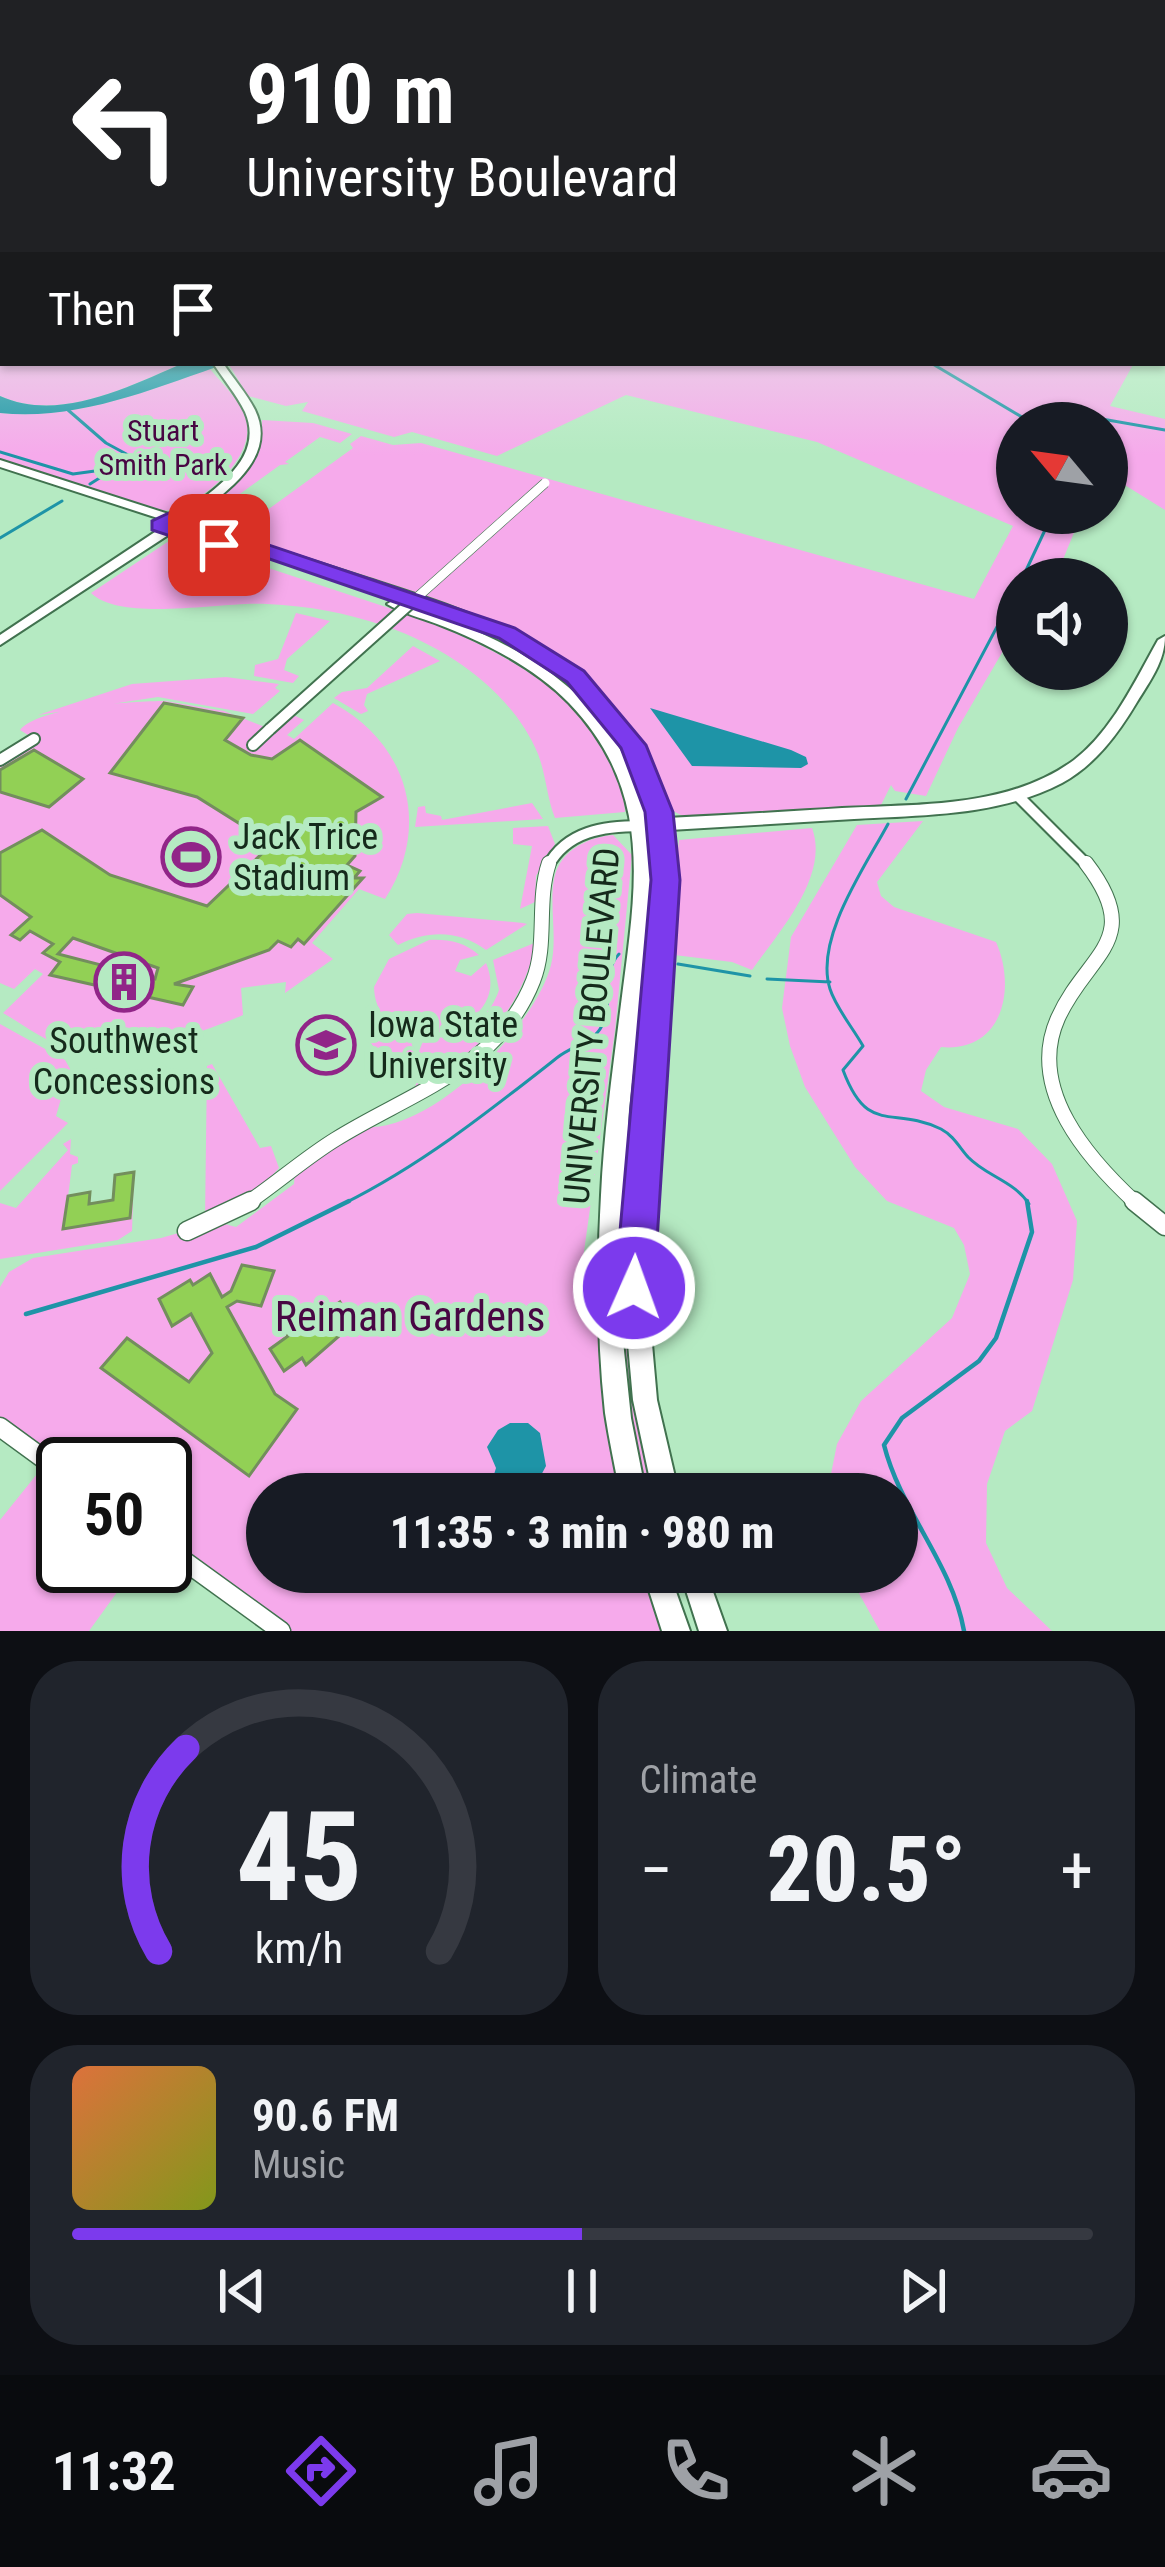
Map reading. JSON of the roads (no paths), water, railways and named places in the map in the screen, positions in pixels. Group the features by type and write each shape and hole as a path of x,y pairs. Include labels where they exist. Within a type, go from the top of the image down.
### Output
{"main road":[{"path":"0,639 242,473 255,446 255,428 250,411 222,369"},
{"name":"UNIVERSITY BOULEVARD","path":"0,463 454,623 516,652 561,685 602,729 652,825 665,880 634,1288 645,1399 661,1473"},
{"name":"UNIVERSITY BOULEVARD","path":"0,473 170,523"},
{"path":"652,825 928,809 1017,795 1064,776 1105,743 1160,660 1165,640"},
{"name":"UNIVERSITY BOULEVARD","path":"629,1473 615,1402 607,1286 652,825"},
{"path":"663,1593 676,1631"},
{"path":"699,1593 713,1631"}],"street":[{"path":"253,745 548,480"},
{"path":"0,760 34,739"},
{"path":"1017,795 1100,884 1113,920 1110,945 1056,1023 1052,1066 1058,1091 1083,1152 1135,1204 1165,1226"},
{"path":"187,1231 238,1212 332,1141 434,1089 478,1057 511,1021 534,979 544,938 542,880 548,861 582,834 652,825"},
{"path":"0,1426 36,1452"},
{"path":"192,1568 268,1628"}],"water":[{"path":"177,366 219,366 88,407 0,413 0,396 46,405 117,391"},
{"path":"650,708 791,750 806,757 808,764 801,768 692,766"},
{"path":"510,1423 528,1423 540,1433 546,1466 542,1473 494,1473 487,1447 498,1430"}],"waterway":[{"path":"936,366 997,402"},
{"path":"68,410 106,443 130,456 125,463"},
{"path":"1128,424 1165,430"},
{"path":"0,452 73,474 117,468"},
{"path":"90,484 109,472"},
{"path":"0,538 62,501"},
{"path":"1032,558 1043,534"},
{"path":"906,799 996,629"},
{"path":"829,982 835,926 888,824"},
{"path":"344,1204 428,1154 562,1054 593,1037 603,1024 610,972 619,954"},
{"path":"678,964 750,976"},
{"path":"767,979 829,982"},
{"path":"829,982 840,1011 863,1046 843,1070 862,1104 883,1116 941,1129 975,1164 1027,1202"},
{"path":"344,1204 349,1201"},
{"path":"964,1631 949,1583 902,1493 884,1445 902,1418 979,1361 996,1338 1032,1232 1027,1202"},
{"path":"26,1314 256,1247 344,1204"}],"place":[{"name":"Jack Trice Stadium","path":"191,857"},
{"name":"Southwest Concessions","path":"124,982"},
{"name":"Iowa State University","path":"326,1045"}],"park label":[{"name":"Stuart Smith Park","path":"163,448"},
{"name":"Reiman Gardens","path":"410,1316"}]}
